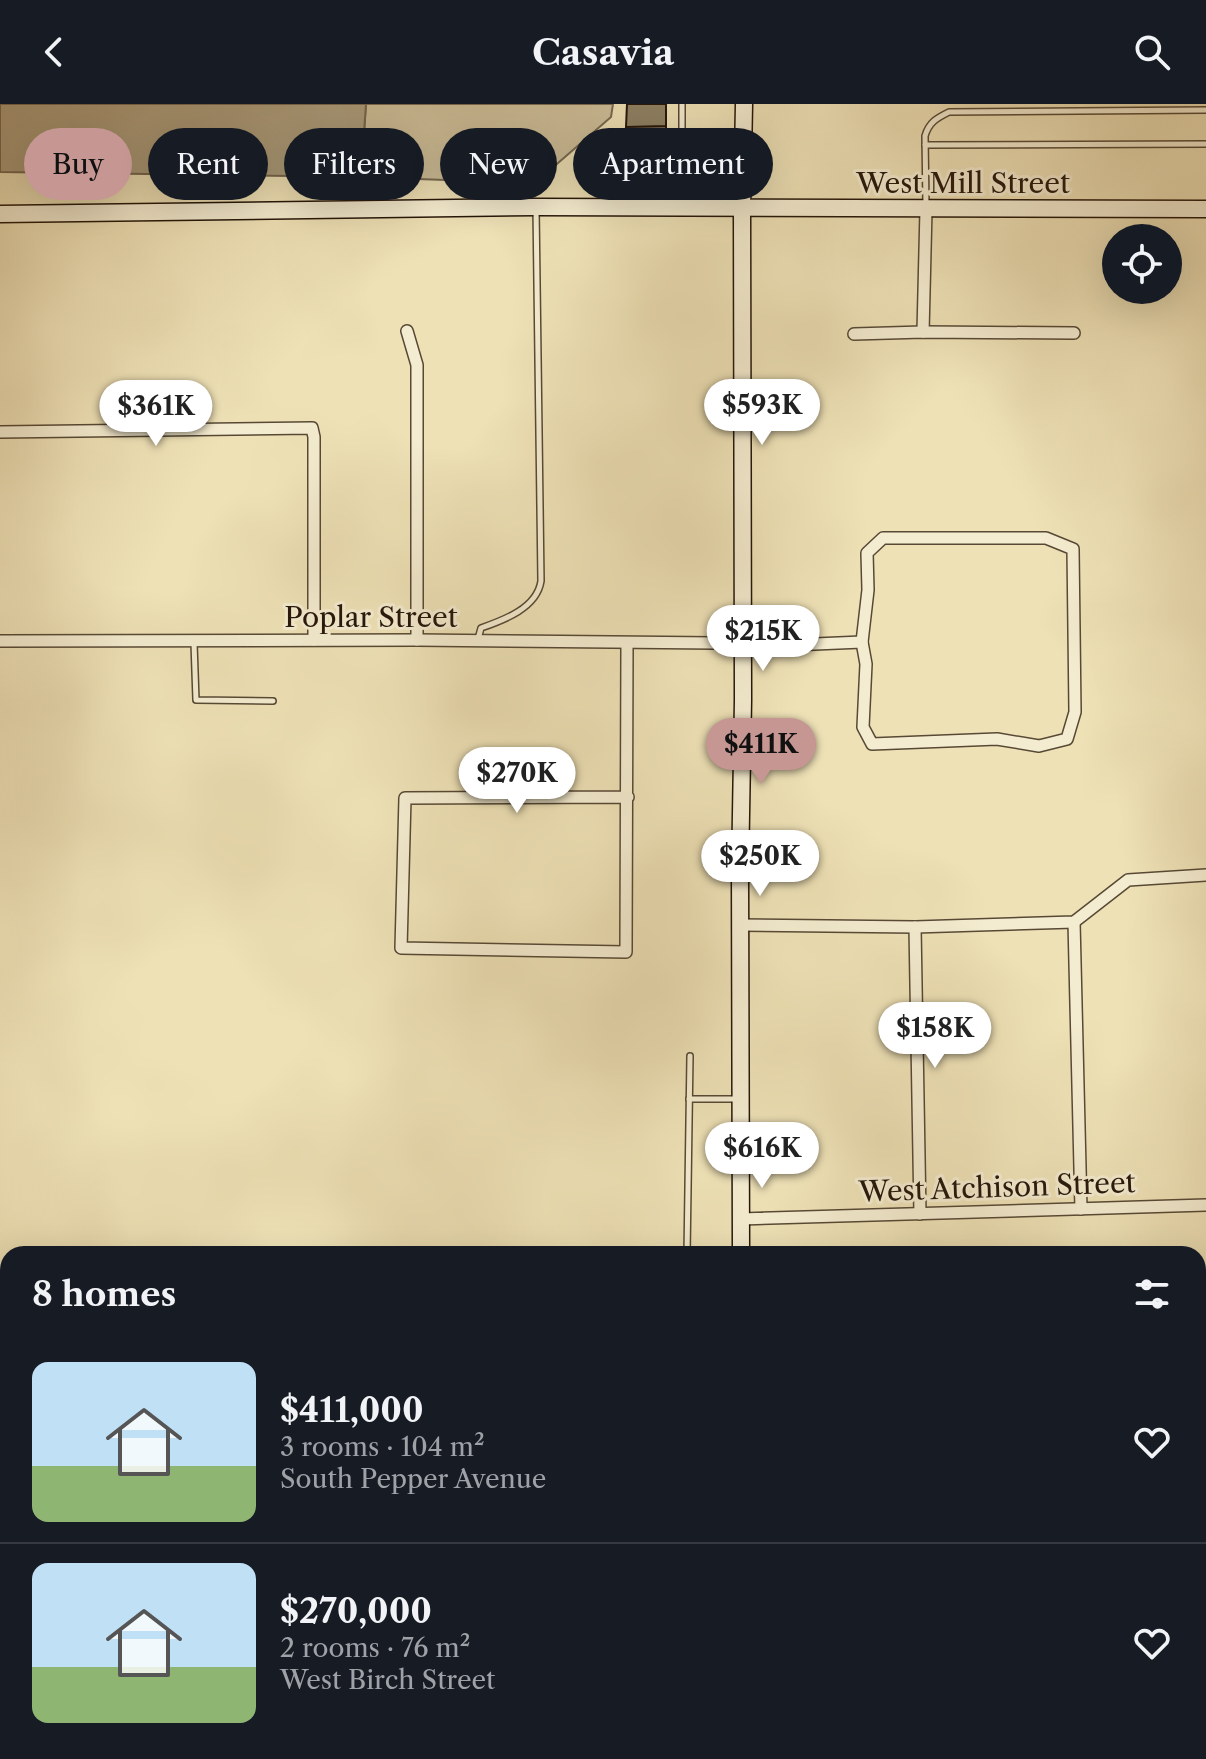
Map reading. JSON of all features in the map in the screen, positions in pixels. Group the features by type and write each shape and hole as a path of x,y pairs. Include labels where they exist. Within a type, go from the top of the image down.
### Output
{"main road":[{"path":"741,1246 744,104"},
{"name":"West Mill Street","path":"0,214 536,207 1206,209"}],"street":[{"path":"923,332 926,210"},
{"path":"407,331 417,365 417,640"},
{"path":"854,334 1074,333"},
{"path":"0,432 312,428 314,640"},
{"path":"883,538 1046,538 1073,549 1075,712 1067,739 1039,746 997,739 872,744 863,727 866,664 862,642 868,590 867,553 883,538"},
{"name":"Poplar Street","path":"0,641 417,640 715,643 742,647 862,642"},
{"path":"627,644 628,797 626,952 401,948 405,798 628,797"},
{"path":"740,925 915,927 1074,922 1128,880 1206,875"},
{"path":"1074,922 1081,1209"},
{"path":"915,927 920,1214"},
{"name":"West Atchison Street","path":"741,1219 1206,1205"}],"lane":[{"path":"645,207 646,157 682,154 682,104"},
{"path":"926,210 927,127 949,112 1206,110"},
{"path":"925,145 1206,144"},
{"path":"478,641 478,630 535,600 541,581 536,207"},
{"path":"194,640 196,700 273,701"},
{"path":"687,1246 690,1056"},
{"path":"689,1099 741,1099"}],"shaded area":[{"path":"0,104 366,104 364,128 284,128 284,176 268,176 268,128 148,128 148,174 132,174 132,128 24,128 24,172 0,172"},
{"path":"366,104 613,104 611,117 598,128 573,128 573,150 557,164 557,128 440,128 440,180 424,179 424,128 364,128"}],"building":[{"path":"627,104 666,104 666,126 626,127"}]}
